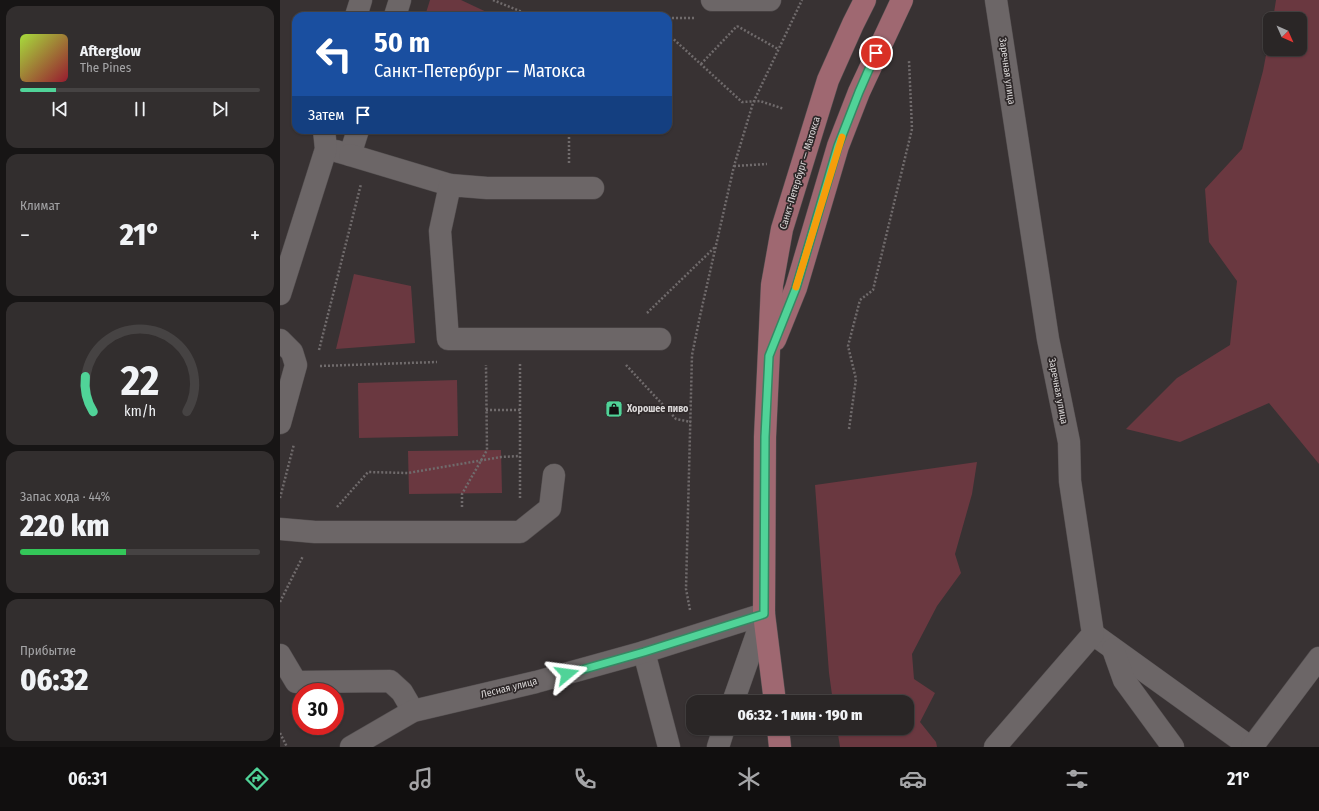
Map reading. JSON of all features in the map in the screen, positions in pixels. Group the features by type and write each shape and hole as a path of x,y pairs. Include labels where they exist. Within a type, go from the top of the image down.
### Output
{"main road":[{"name":"Санкт-Петербург — Матокса","path":"774,695 764,614 765,437 772,285 782,230 828,80 865,0"},
{"name":"Санкт-Петербург — Матокса","path":"769,356 796,288 841,140 859,92 902,0"},
{"path":"779,735 780,747"}],"street":[{"path":"357,12 361,0"},
{"path":"396,12 400,0"},
{"path":"712,0 770,0"},
{"name":"Заречная улица","path":"996,0 1048,338 1069,442 1070,481 1093,634"},
{"path":"358,134 358,157"},
{"path":"280,294 325,139 358,157 450,185 487,188 593,188"},
{"path":"450,185 440,231 448,339 621,350 660,339"},
{"path":"280,340 306,366 280,423"},
{"path":"280,529 315,532 520,532 550,508 554,475"},
{"path":"735,695 764,614"},
{"name":"Лесная улица","path":"351,747 413,711 536,682 644,652 764,614"},
{"path":"995,747 1093,634 1251,747 1319,658"},
{"path":"1113,649 1124,680 1173,747"},
{"path":"644,652 669,747"},
{"path":"280,656 296,682 390,681 402,692 413,711"},
{"path":"718,747 722,735"}],"path":[{"path":"493,0 522,12"},
{"path":"694,637 686,589 692,355 734,166 753,103 802,0"},
{"path":"700,64 737,26"},
{"path":"672,38 742,102 753,103 760,101 784,109"},
{"path":"849,429 856,379 848,346 860,300 873,290 912,129 909,61"},
{"path":"568,188 569,134"},
{"path":"358,157 306,366 439,362"},
{"path":"734,166 767,164"},
{"path":"691,422 676,419 621,350 716,246"},
{"path":"520,359 520,532"},
{"path":"462,532 462,494 487,450 486,360"},
{"path":"486,410 520,410"},
{"path":"280,498 295,441"},
{"path":"280,602 315,532 368,472 408,473 482,460 520,456"},
{"path":"280,733 287,747"}],"shaded area":[{"path":"430,0 461,0 486,12 426,12"},
{"path":"1276,0 1319,0 1319,464 1269,403 1180,442 1126,429 1177,378 1230,345 1237,281 1209,242 1205,189 1242,149 1266,56 1307,56 1307,12 1274,12"},
{"path":"354,274 411,286 415,343 336,349"},
{"path":"457,380 458,436 359,438 358,383"},
{"path":"501,450 502,493 409,494 408,451"},
{"path":"977,462 972,494 955,554 961,573 937,606 912,654 914,679 935,693 920,722 936,742 937,747 840,747 838,735 914,735 914,695 832,695 829,673 815,485"}],"slow traffic":[{"path":"796,287 842,137"}],"place":[{"name":"Хорошее пиво","path":"614,409"}],"route":[{"path":"567,674 694,637 764,614 765,437 769,356 796,288 838,146 876,53"}]}
